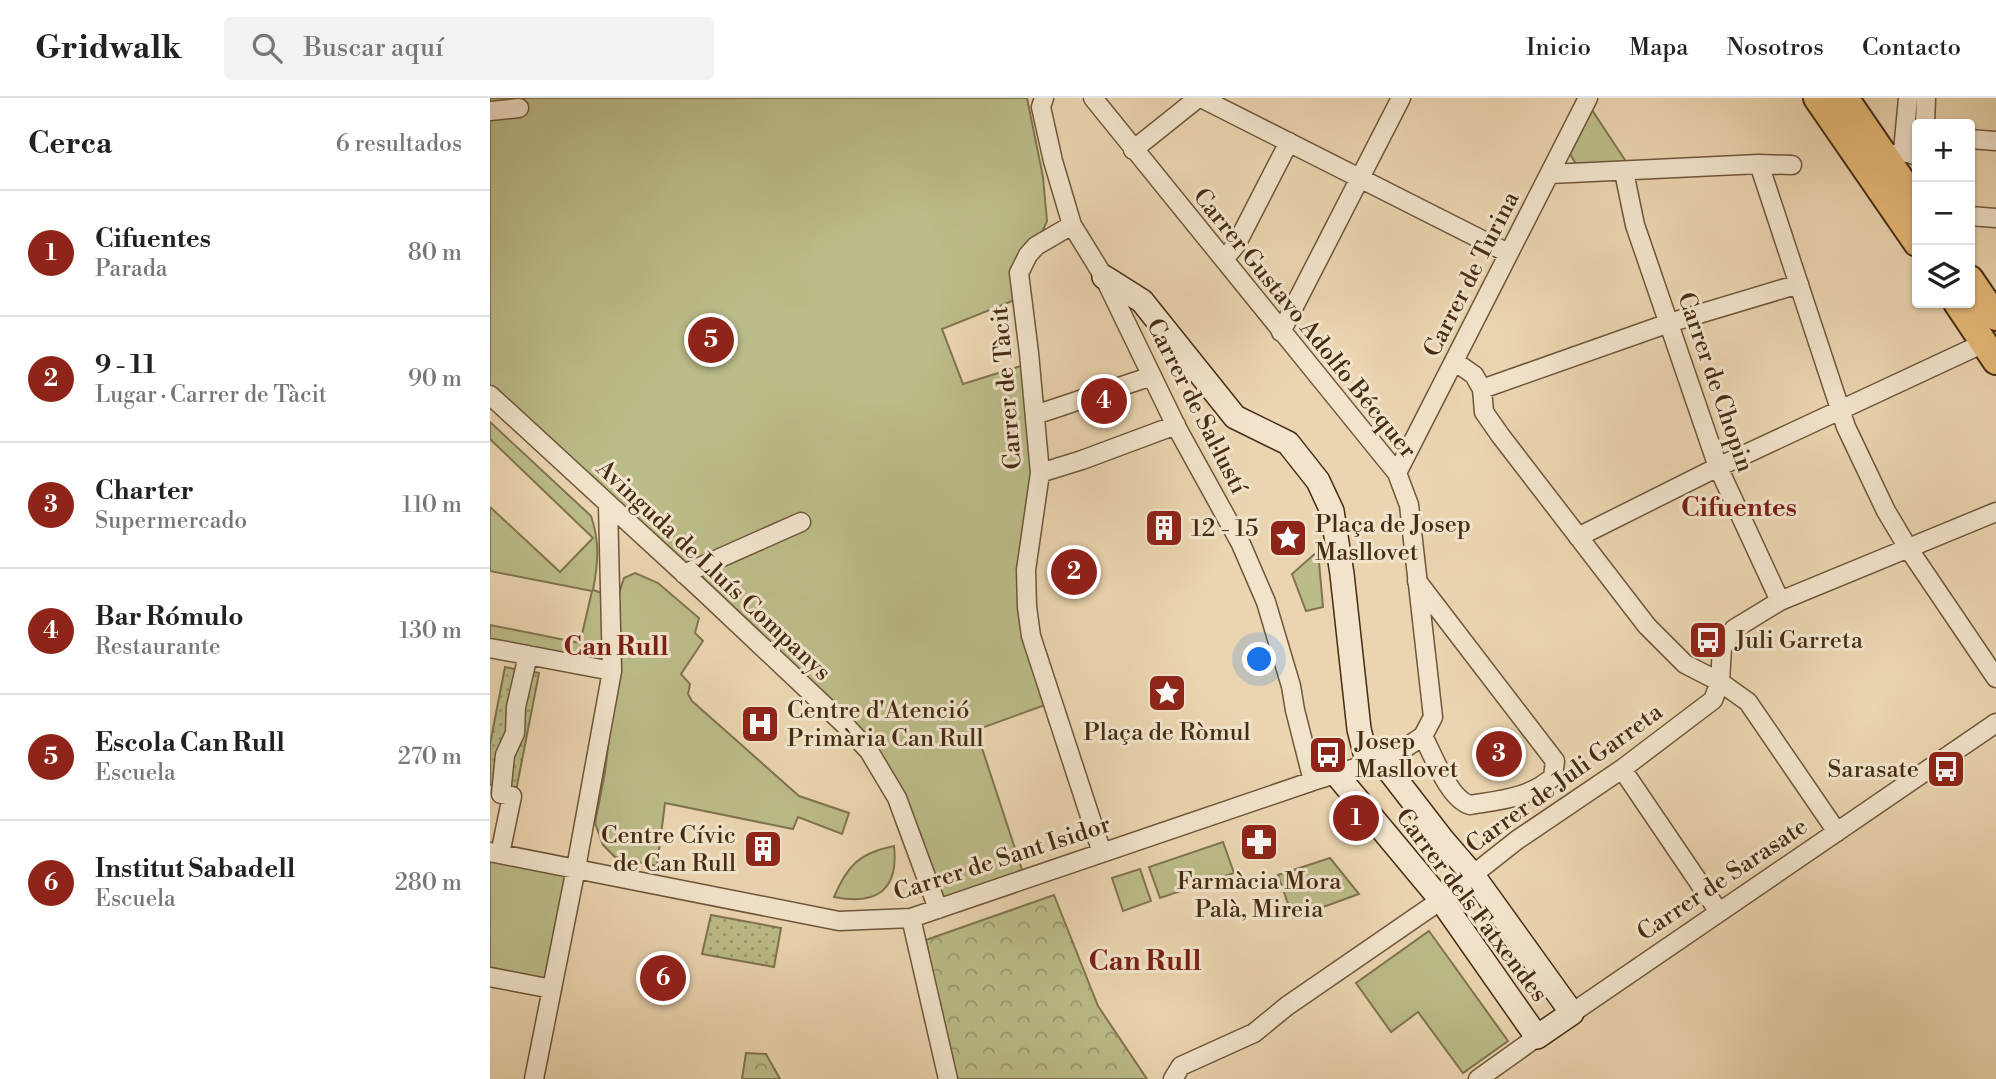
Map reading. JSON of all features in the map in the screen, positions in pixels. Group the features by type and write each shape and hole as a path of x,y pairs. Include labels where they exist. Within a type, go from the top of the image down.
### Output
{"main road":[{"path":"1817,98 1894,159 1912,226"},
{"path":"1845,98 1894,159 1912,193"},
{"path":"1975,286 1996,317"},
{"path":"1960,308 1990,352"}],"street":[{"name":"Carrer de Sal·lustí","path":"1044,98 1041,107 1072,225 1104,276 1176,425 1241,544 1266,602 1291,686 1313,781"},
{"name":"Carrer Gustavo Adolfo Bécquer","path":"1093,98 1397,473 1409,505 1433,717 1426,732"},
{"path":"1133,150 1200,98 1508,253"},
{"path":"1281,332 1401,98"},
{"name":"Carrer de Turina","path":"1397,473 1588,98"},
{"path":"1894,159 1908,98"},
{"path":"1925,119 1926,98"},
{"path":"490,111 519,108"},
{"path":"1975,139 1996,141"},
{"path":"1224,259 1236,245 1289,142"},
{"path":"1550,174 1759,164 1792,165"},
{"path":"1759,164 1839,409 1886,511 1996,678"},
{"name":"Carrer de Chopin","path":"1624,172 1636,225 1718,467 1780,601"},
{"path":"1975,216 1996,218"},
{"name":"Carrer de Tàcit","path":"1072,225 1036,246 1019,273 1040,474 1026,570 1027,607 1031,636 1102,853"},
{"path":"1104,276 1142,300 1236,417 1288,443 1318,481 1332,511 1342,574 1359,729 1375,762"},
{"path":"1482,389 1669,323 1799,284"},
{"path":"1578,537 1839,409 1990,352"},
{"path":"1454,360 1474,375 1482,389 1484,412 1647,626 1685,664 1720,682 1748,702 1837,832"},
{"path":"1035,415 1152,376"},
{"name":"Avinguda de Lluís Companys","path":"490,395 844,724 869,751 897,798 938,909"},
{"path":"1040,474 1176,425"},
{"path":"534,1079 612,671 608,505"},
{"path":"1720,682 1722,647 1734,629 1780,601 1996,512"},
{"path":"684,574 801,522"},
{"path":"1417,581 1555,761 1555,771 1553,777 1540,789 1528,794 1470,805 1461,802 1453,793 1426,732"},
{"path":"490,648 612,671"},
{"path":"495,853 512,796 495,793 505,755 515,733 516,707 528,655"},
{"name":"Carrer de Juli Garreta","path":"1173,1078 1181,1066 1254,1033 1287,1006 1441,900 1472,874 1577,798 1622,769 1713,700 1720,682"},
{"name":"Carrer de Sarasate","path":"1478,1079 1996,723"},
{"name":"Carrer de Sant Isidor","path":"495,853 839,921 911,918 1375,762 1396,754 1426,732"},
{"name":"Carrer dels Fatxendes","path":"1375,762 1472,874 1573,1013"},
{"path":"1622,769 1719,912"},
{"name":"Carrer dels Fatxendes","path":"1336,774 1441,900 1537,1037"},
{"path":"911,918 948,1079"},
{"path":"490,977 552,989"}],"green space":[{"path":"490,98 1027,98 1043,177 1047,221 1036,246 1028,255 1022,297 942,329 963,384 1024,365 1035,415 1026,570 1053,702 976,730 1025,879 938,909 869,751 490,395"},
{"path":"1592,110 1627,163 1576,164 1570,154"},
{"path":"490,422 591,516 597,553 593,590 602,593 608,661 490,639 490,625 580,643 592,591 490,571 490,507 560,572 593,538 490,439"},
{"path":"1318,551 1323,607 1306,611 1292,574"},
{"path":"635,573 658,583 699,618 695,633 703,641 681,674 690,684 688,694 692,701 799,796 849,813 842,834 798,817 793,829 665,803 657,866 615,857 603,845 595,823 605,772 617,672 619,593 624,578"},
{"path":"505,667 519,670 494,785 490,785 490,744"},
{"path":"530,671 539,673 516,791 510,788 508,777"},
{"path":"1223,842 1234,873 1160,898 1149,867"},
{"path":"894,846 893,874 881,892 861,899 834,897 849,869 856,862"},
{"path":"1330,858 1359,894 1293,918 1278,875"},
{"path":"490,859 566,875 548,980 490,967"},
{"path":"1140,869 1151,901 1123,911 1112,878"},
{"path":"1054,895 1098,1006 1147,1079 953,1079 926,940"},
{"path":"711,915 781,928 774,967 702,954"},
{"path":"1429,931 1508,1041 1463,1073 1418,1012 1391,1032 1356,983"},
{"path":"746,1053 766,1054 780,1079 742,1079"}],"place":[{"name":"Escola Can Rull","path":"711,340"},
{"name":"Bar Rómulo","path":"1104,401"},
{"name":"12 - 15","path":"1164,528"},
{"name":"Plaça de Josep Masllovet","path":"1288,538"},
{"name":"9 - 11","path":"1074,572"},
{"name":"Juli Garreta","path":"1708,640"},
{"name":"Plaça de Ròmul","path":"1167,693"},
{"name":"Centre d'Atenció Primària Can Rull","path":"760,724"},
{"name":"Charter","path":"1499,754"},
{"name":"Josep Masllovet","path":"1328,755"},
{"name":"Sarasate","path":"1946,769"},
{"name":"Cifuentes","path":"1356,818"},
{"name":"Farmàcia Mora Palà, Mireia","path":"1259,842"},
{"name":"Centre Cívic de Can Rull","path":"763,849"},
{"name":"Institut Sabadell","path":"663,978"}],"district":[{"name":"Cifuentes","path":"1739,507"},
{"name":"Can Rull","path":"616,646"},
{"name":"Can Rull","path":"1145,960"}]}
